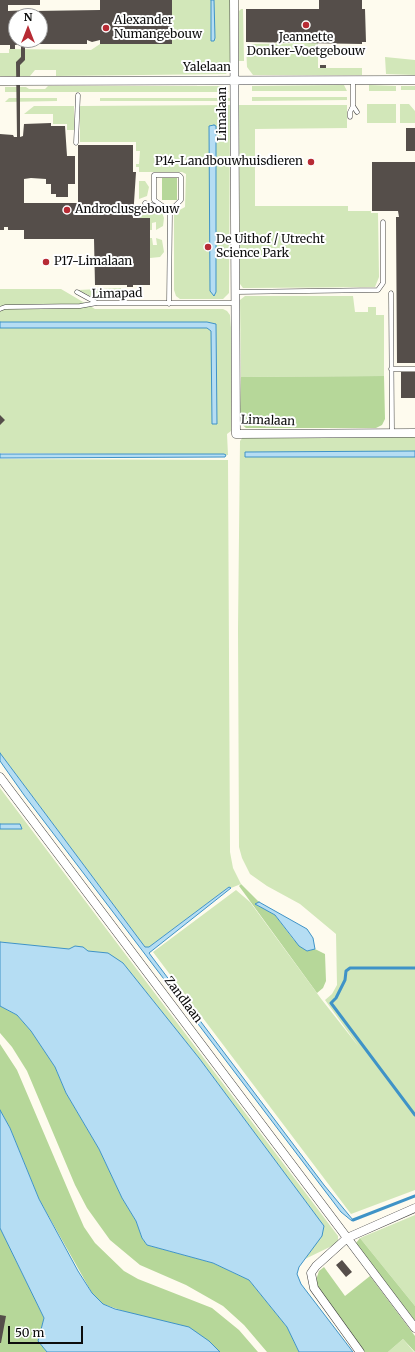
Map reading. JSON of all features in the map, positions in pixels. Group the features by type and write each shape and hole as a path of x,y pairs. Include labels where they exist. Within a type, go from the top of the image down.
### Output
{"street":[{"name":"Limalaan","path":"234,0 236,434 415,433"},
{"name":"Yalelaan","path":"0,81 415,80"},
{"name":"Zandlaan","path":"0,777 415,1328"},
{"path":"360,1352 314,1288 311,1273 316,1266 347,1238 415,1208"}],"lane":[{"path":"350,117 350,112 353,106 353,80"},
{"path":"76,143 78,95"},
{"path":"353,106 357,112"},
{"path":"170,211 154,200 154,175 179,175 181,177 182,200 170,211 170,304"},
{"path":"145,203 170,211"},
{"path":"236,292 378,290 383,284 383,222"},
{"path":"77,292 97,303"},
{"path":"391,293 392,434"},
{"name":"Limapad","path":"0,310 5,307 80,306 97,303 236,303"},
{"path":"391,369 415,369"}],"green space":[{"path":"172,0 230,0 230,68 226,74 56,76 56,70 35,70 30,76 0,76 0,53 9,53 9,49 91,50 100,44 172,44"},
{"path":"243,9 244,61 239,61 239,11"},
{"path":"318,43 318,68 362,68 362,75 253,75 247,67 246,44"},
{"path":"385,57 415,60 415,75 386,74"},
{"path":"344,85 347,91 252,91 252,86"},
{"path":"369,85 396,86 396,91 369,91"},
{"path":"48,86 225,86 229,92 5,92 5,87 45,89"},
{"path":"401,86 415,86 415,90 401,90"},
{"path":"252,97 347,97 347,100 252,101"},
{"path":"9,98 57,98 57,101 5,102"},
{"path":"100,98 230,98 230,101 100,101"},
{"path":"367,104 396,104 396,123 367,123"},
{"path":"400,104 409,104 415,111 415,123 400,123"},
{"path":"230,105 229,293 223,299 180,299 176,296 174,290 174,213 185,207 186,174 182,172 139,172 139,167 136,167 136,164 139,164 140,151 136,151 136,142 80,142 80,106"},
{"path":"239,105 347,105 347,128 255,129 255,206 348,206 348,211 371,211 371,213 378,213 379,277 375,287 243,288 240,284"},
{"path":"34,106 74,106 74,130 67,130 67,124 53,124 53,114 24,114"},
{"path":"162,178 177,178 177,200 162,200"},
{"path":"139,181 145,181 149,187 147,196 139,199"},
{"path":"136,209 161,210 164,218 163,226 156,230 156,222 152,223 152,230 150,230 136,218"},
{"path":"150,238 152,238 153,245 157,245 156,238 162,240 164,252 160,257 150,258"},
{"path":"121,288 121,290 106,290 106,299 96,299 78,290"},
{"path":"0,289 61,289 95,309 223,309 227,311 230,315 231,328 231,431 227,434 228,455 0,453"},
{"path":"245,296 353,296 355,312 368,312 368,307 376,307 376,315 384,315 384,376 241,377 240,300"},
{"path":"384,376 385,419 382,425 376,428 246,428 240,423 241,377"},
{"path":"243,437 415,437 415,1190 351,1214 153,952 236,890 250,902 322,1000 359,1047 325,1000 332,994 337,985 336,934 300,904 267,886 250,874 242,858 239,847 238,629 240,441"},
{"path":"0,459 228,460 230,852 233,868 241,884 231,888 229,887 149,947 145,947 0,753"},
{"path":"0,788 338,1236 338,1243 305,1259 321,1236 324,1226 199,1058 123,963 42,947 0,942"},
{"path":"241,884 259,902 256,904 275,915 293,939 307,951 315,949 325,954 326,981 323,988 317,993 239,886"},
{"path":"0,1006 17,1015 31,1031 55,1067 66,1093 99,1149 122,1198 136,1221 142,1238 147,1245 213,1263 249,1280 287,1327 299,1352 267,1352 244,1325 223,1306 186,1285 140,1265 110,1240 87,1208 75,1185 27,1071 12,1047 0,1033"},
{"path":"0,1044 17,1070 84,1227 95,1243 124,1271 138,1279 212,1308 239,1330 258,1352 220,1352 209,1341 103,1304 92,1293 39,1199 10,1128 0,1110"},
{"path":"415,1215 415,1306 360,1238"},
{"path":"0,1228 44,1318 38,1341 47,1352 0,1352"},
{"path":"360,1238 415,1306 415,1321 356,1243"},
{"path":"324,1267 345,1296 370,1276 415,1336 415,1352 403,1339 388,1352 365,1352 319,1291 316,1280 319,1271"},
{"path":"403,1339 414,1352 388,1352"}],"water":[{"path":"211,0 214,0 214,41 211,41"},
{"path":"209,126 216,126 216,292 214,296 210,291"},
{"path":"0,322 207,322 216,324 217,424 212,424 211,331 207,328 0,328"},
{"path":"415,451 415,457 245,457 245,452"},
{"path":"0,454 226,455 225,457 0,458"},
{"path":"0,753 145,947 149,947 229,887 231,888 149,953 324,1185 353,1220 352,1221 341,1212 24,795 0,761"},
{"path":"0,824 20,824 22,829 0,829"},
{"path":"259,902 307,929 313,938 315,949 307,951 299,946 275,915 255,904"},
{"path":"0,942 69,949 75,946 83,947 88,951 108,953 123,963 199,1058 324,1226 322,1236 299,1267 297,1274 301,1284 353,1352 299,1352 287,1327 249,1280 213,1263 147,1245 142,1238 136,1221 122,1198 99,1149 66,1093 55,1067 31,1031 17,1015 0,1006"},
{"path":"0,1110 10,1128 39,1199 78,1271 92,1293 103,1304 115,1309 189,1327 209,1341 220,1352 47,1352 38,1341 44,1318 0,1228"}],"building":[{"name":"Androclusgebouw","path":"0,0 40,0 40,5 8,5 8,45 0,45"},
{"name":"Androclusgebouw","path":"100,0 172,0 172,44 100,44 100,40 92,42 87,40 87,44 48,44 48,11 100,10"},
{"name":"Jeannette Donker-Voetgebouw","path":"319,0 362,0 362,9 365,9 366,42 362,42 362,44 246,42 246,9 319,9"},
{"name":"Androclusgebouw","path":"21,48 25,48 25,60 20,65 20,137 23,136 24,124 51,123 51,126 65,126 67,156 75,156 75,184 68,184 68,197 56,197 56,194 51,194 51,184 46,184 46,179 31,178 24,179 24,203 78,203 78,145 133,145 133,172 136,172 133,218 150,218 150,285 133,285 133,287 127,287 127,285 95,285 94,239 24,239 24,230 8,230 8,227 4,227 4,230 0,230 0,134 13,135 14,137 17,137 16,62 21,57"},
{"path":"320,65 326,65 326,68 320,68"},
{"path":"406,128 415,128 415,151 406,151"},
{"path":"372,162 415,162 415,363 397,363 396,217 399,217 398,211 372,211"},
{"path":"401,372 415,372 415,398 401,398"},
{"path":"0,415 5,420 0,425"},
{"path":"342,1260 352,1272 346,1277 336,1265"},
{"path":"0,1315 6,1316 1,1343 0,1343"}],"waterway":[{"path":"415,968 350,968 346,971 345,980 336,998 331,1003 415,1115"},
{"path":"353,1220 415,1196"}],"place":[{"name":"Jeannette Donker-Voetgebouw","path":"306,25"},
{"name":"Alexander Numangebouw","path":"106,28"},
{"name":"P14-Landbouwhuisdieren","path":"311,162"},
{"name":"Androclusgebouw","path":"67,210"},
{"name":"De Uithof / Utrecht Science Park","path":"208,247"},
{"name":"P17-Limalaan","path":"46,262"}]}
